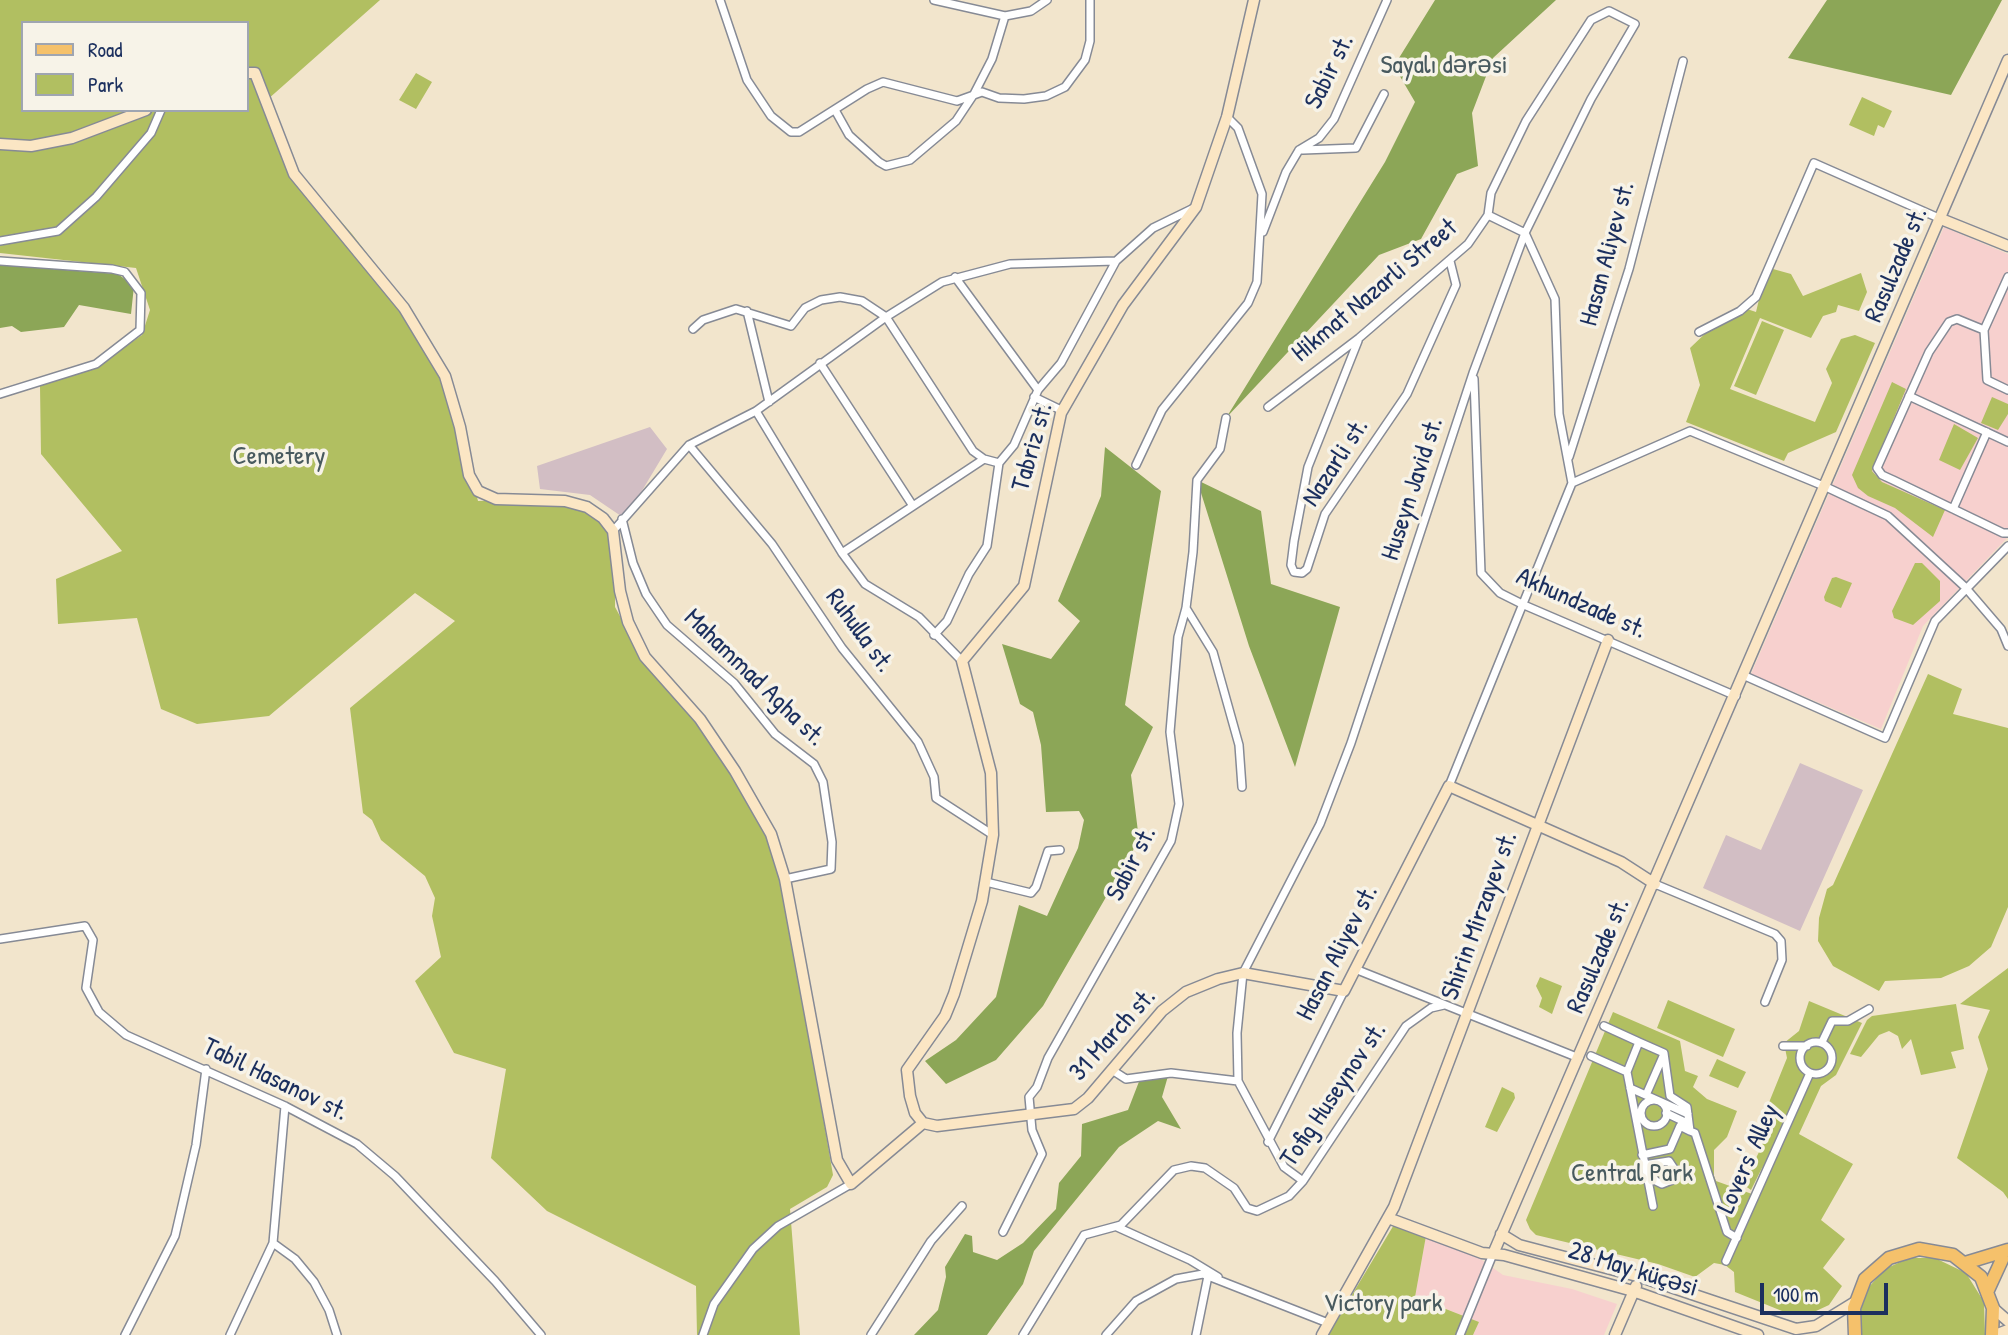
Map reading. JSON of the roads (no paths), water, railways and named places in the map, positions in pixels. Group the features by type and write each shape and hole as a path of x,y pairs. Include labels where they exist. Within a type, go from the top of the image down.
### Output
{"main road":[{"path":"1855,1335 1855,1302 1870,1273 1896,1254 1911,1250 1935,1250 1965,1263 1988,1290 1993,1308 1994,1335"},
{"path":"1965,1263 2007,1250"},
{"path":"1988,1290 2007,1250"}],"street":[{"path":"720,0 747,80 771,116 785,129 799,132 867,89 883,82 957,101 974,94 1024,99 1046,96 1065,87 1085,60 1090,41 1090,0"},
{"path":"934,0 1005,16 1031,11 1047,0"},
{"name":"Tabriz st.","path":"962,660 1024,586 1043,487 1063,411 1123,305 1196,207 1227,117 1254,0"},
{"name":"Sabir st.","path":"1298,150 1319,138 1334,119 1387,0"},
{"name":"Hikmat Nazarli Street","path":"1268,407 1359,338 1468,244 1488,215 1491,193 1525,121 1591,20 1609,11 1625,16 1635,24"},
{"path":"835,110 849,135 886,166 910,160 956,121 974,94 992,59 1005,16"},
{"name":"Huseyn Javid st.","path":"1242,973 1320,824 1343,764 1473,373 1525,233 1591,99 1635,24"},
{"name":"Rasulzade st.","path":"1493,1254 1585,1057 1655,884 2008,60"},
{"name":"Hasan Aliyev st.","path":"1568,458 1629,269 1682,61"},
{"path":"248,73 255,73 294,174 404,308 445,376 460,427 469,475 478,491 496,499 565,501 587,507 603,518 613,531 625,611 645,657 700,719 736,771 771,834 785,879 837,1160 851,1184"},
{"path":"1261,236 1286,172 1298,150 1356,148 1384,94"},
{"path":"0,144 31,146 72,138 141,112"},
{"path":"0,241 58,231 96,197 151,133 160,112"},
{"path":"1136,465 1162,410 1248,303 1257,282 1262,194 1242,137 1227,117"},
{"path":"1699,332 1740,311 1756,297 1814,163 2008,246"},
{"path":"934,635 947,621 969,574 988,546 999,463 1014,445 1036,394 1061,363 1116,261 1153,228 1196,207"},
{"path":"1488,215 1525,233"},
{"name":"Hasan Aliyev st.","path":"1268,1142 1449,786 1572,483 1559,414 1555,299 1525,233"},
{"path":"0,261 112,269 125,272 141,293 140,330 96,364 0,394"},
{"path":"613,531 689,445 756,411 886,317 956,277 1010,264 1116,261"},
{"name":"Nazarli st.","path":"1359,338 1308,467 1294,541 1294,572 1302,573 1307,569 1325,514 1407,394 1456,285 1450,261"},
{"path":"956,277 1036,394 1063,411"},
{"path":"2008,277 1984,330 1987,380 2008,390"},
{"path":"693,329 703,320 726,311 747,311 791,326 805,308 821,300 840,297 862,301 886,317 973,451 984,459 999,463"},
{"path":"747,311 768,402"},
{"path":"1984,330 1956,319 1945,324 1909,396 1879,462 1878,471 2003,533 2008,533"},
{"path":"820,363 913,506"},
{"name":"Akhundzade st.","path":"1473,373 1481,573 1500,593 1524,605 1736,696"},
{"path":"1909,396 2006,441 2008,430"},
{"path":"704,1335 714,1304 753,1249 778,1226 851,1184 923,1123 915,1113 907,1070 945,1016 986,881 993,835 991,773 962,660 934,635 919,617 865,584 842,553 756,411"},
{"name":"Sabir st.","path":"1032,1115 1028,1102 1048,1058 1171,841 1180,804 1170,732 1178,637 1186,608 1193,552 1197,480 1220,449 1226,418"},
{"path":"1572,483 1690,431 1826,487 1888,516 1965,587 2001,629 2008,646"},
{"path":"1953,509 1987,432"},
{"name":"Ruhulla st.","path":"689,445 772,544 842,648 918,742 934,777 936,797 993,835"},
{"name":"Ruhulla st.","path":"842,553 984,459"},
{"name":"Mahammad Agha st.","path":"622,519 633,563 646,594 667,625 734,683 775,734 814,764 823,782 832,842 831,869 785,879"},
{"path":"1745,676 1885,738 1935,621 1965,587 2008,546"},
{"path":"1186,608 1213,652 1239,745 1242,786"},
{"name":"Shirin Mirzayev st.","path":"1388,1218 1608,640"},
{"path":"1449,786 1621,862 1655,884 1775,934 1781,942 1782,960 1765,1002"},
{"path":"986,881 1031,893 1036,887 1048,851 1060,850"},
{"name":"Tabil Hasanov st.","path":"0,939 85,926 93,940 86,988 99,1012 126,1035 285,1106 357,1144 395,1176 495,1281 541,1335"},
{"path":"1355,969 1444,1005 1627,1072"},
{"path":"1242,973 1237,1033 1238,1081 1268,1142 1284,1167 1303,1181"},
{"name":"31 March st.","path":"923,1123 937,1126 1074,1109 1112,1070 1162,1011 1186,992 1242,973 1344,991"},
{"name":"Tofig Huseynov st.","path":"1023,1335 1084,1235 1121,1225 1174,1170 1191,1166 1205,1168 1234,1188 1247,1208 1256,1211 1289,1196 1303,1181 1406,1026 1431,1008 1444,1005"},
{"path":"1783,1046 1807,1046 1822,1042 1832,1021 1848,1021 1869,1009"},
{"path":"1604,1027 1664,1053"},
{"path":"1639,1042 1627,1072 1652,1204 1659,1183"},
{"path":"1807,1046 1801,1060 1810,1073 1825,1072 1831,1064 1830,1049 1822,1042"},
{"path":"1646,1095 1664,1053"},
{"path":"1664,1053 1670,1096 1687,1107 1690,1127"},
{"path":"125,1335 175,1236 196,1145 206,1069"},
{"path":"1112,1070 1126,1079 1171,1073 1238,1081"},
{"name":"Lovers' Alley","path":"1726,1261 1810,1073"},
{"path":"1630,1088 1688,1114"},
{"path":"1653,1125 1643,1120 1642,1108 1651,1100 1659,1101"},
{"path":"1659,1101 1665,1116 1680,1126 1690,1127"},
{"path":"230,1335 273,1243 285,1106"},
{"path":"1003,1232 1042,1154 1032,1130 1032,1115"},
{"path":"1640,1142 1653,1125 1665,1116"},
{"path":"1665,1116 1690,1127 1695,1133 1727,1231 1737,1238"},
{"path":"1642,1155 1670,1149 1680,1126"},
{"path":"1644,1165 1653,1166 1665,1160 1675,1170 1669,1182 1659,1183"},
{"path":"1653,1166 1652,1176 1659,1183"},
{"path":"871,1335 931,1241 962,1206"},
{"path":"1322,1335 1388,1218"},
{"name":"28 May küçəsi","path":"1388,1218 1482,1253 1633,1291 1758,1335"},
{"path":"1116,1227 1210,1270 1224,1282"},
{"path":"1501,1234 1532,1248 1641,1278 1796,1329 1816,1326 1855,1302"},
{"path":"273,1243 295,1259 314,1282 329,1310 337,1335"},
{"path":"1460,1335 1493,1254"},
{"path":"1106,1335 1136,1301 1176,1279 1208,1276 1328,1323"},
{"path":"1196,1335 1208,1276"},
{"path":"1615,1335 1641,1278"},
{"path":"1993,1308 2008,1321"},
{"path":"1994,1335 2008,1330"}],"park label":[{"name":"Sayalı dərəsi","path":"1444,66"},
{"name":"Cemetery","path":"279,457"},
{"name":"Central Park","path":"1632,1174"},
{"name":"Victory park","path":"1383,1304"}]}
